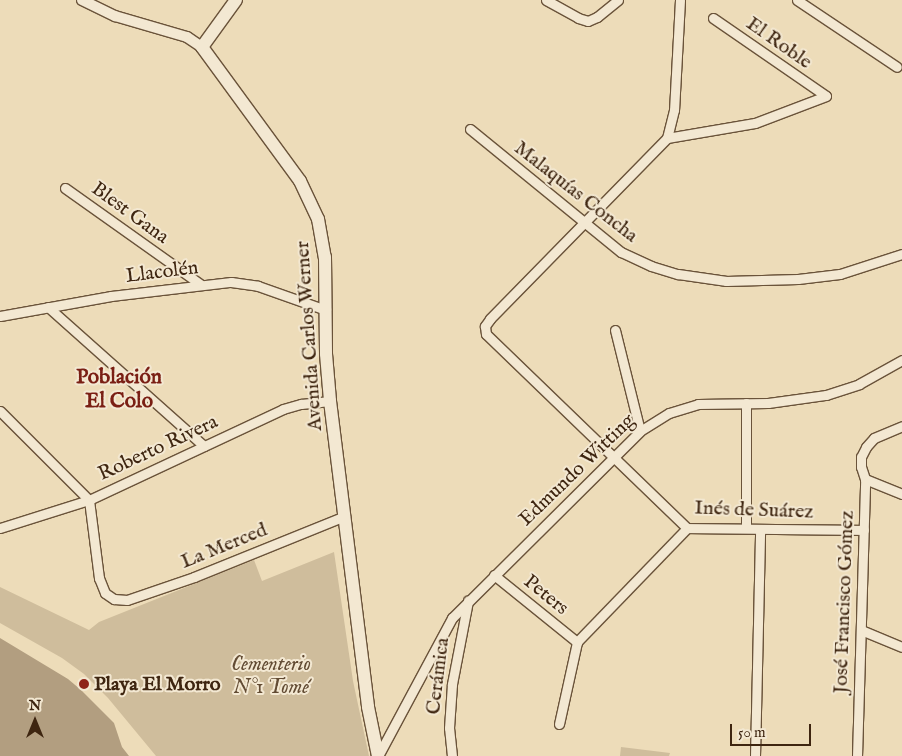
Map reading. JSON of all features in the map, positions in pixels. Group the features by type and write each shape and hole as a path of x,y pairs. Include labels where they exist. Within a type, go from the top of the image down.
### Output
{"main road":[{"path":"202,47 236,0"},
{"name":"Avenida Carlos Werner","path":"202,47 295,173 314,206 324,245 330,401 368,708 378,756"}],"street":[{"name":"Avenida Carlos Werner","path":"82,0 115,16 187,37 202,47"},
{"path":"546,0 572,16 588,21 597,18 618,0"},
{"path":"584,224 667,138 674,110 680,0"},
{"path":"797,0 898,66"},
{"name":"El Roble","path":"667,138 756,123 826,96 713,18"},
{"name":"Malaquías Concha","path":"470,129 584,224 621,252 678,274 708,280 758,282 819,277 860,269 902,254"},
{"name":"Blest Gana","path":"65,188 200,284"},
{"name":"Inés de Suárez","path":"584,224 490,319 485,329 488,338 687,528 864,530"},
{"name":"Llacolén","path":"0,316 48,306 200,284 231,282 250,284 326,310"},
{"path":"48,306 204,446"},
{"path":"615,330 640,431"},
{"name":"Edmundo Witting","path":"378,756 448,624 468,600 612,456 640,431 669,413 686,406 711,402 790,401 826,395 859,384 902,360"},
{"name":"Roberto Rivera","path":"0,528 89,500 283,409 301,404 330,401"},
{"path":"746,403 746,528"},
{"path":"0,411 89,500"},
{"name":"José Francisco Gómez","path":"858,756 865,479 861,463 866,447 880,434 902,426"},
{"path":"865,479 902,494"},
{"name":"La Merced","path":"89,500 99,578 102,588 114,599 127,600 194,577 344,516"},
{"path":"559,724 576,642 687,528"},
{"path":"755,756 760,529"},
{"name":"Peters","path":"494,575 576,642"},
{"name":"Cerámica","path":"452,756 449,728 452,684 468,600"},
{"path":"861,630 902,647"}],"green space":[{"name":"Cementerio N°1 Tomé","path":"334,552 353,681 369,756 156,756 108,698 84,674 62,658 0,623 0,587 89,630 99,622 254,560 262,581"},
{"path":"621,747 670,753 669,756 620,756"}],"shaded area":[{"path":"0,638 68,679 81,690 114,723 122,747 129,756 0,756"}],"place":[{"name":"Playa El Morro","path":"84,684"}],"district":[{"name":"Población El Colo","path":"119,390"}]}
